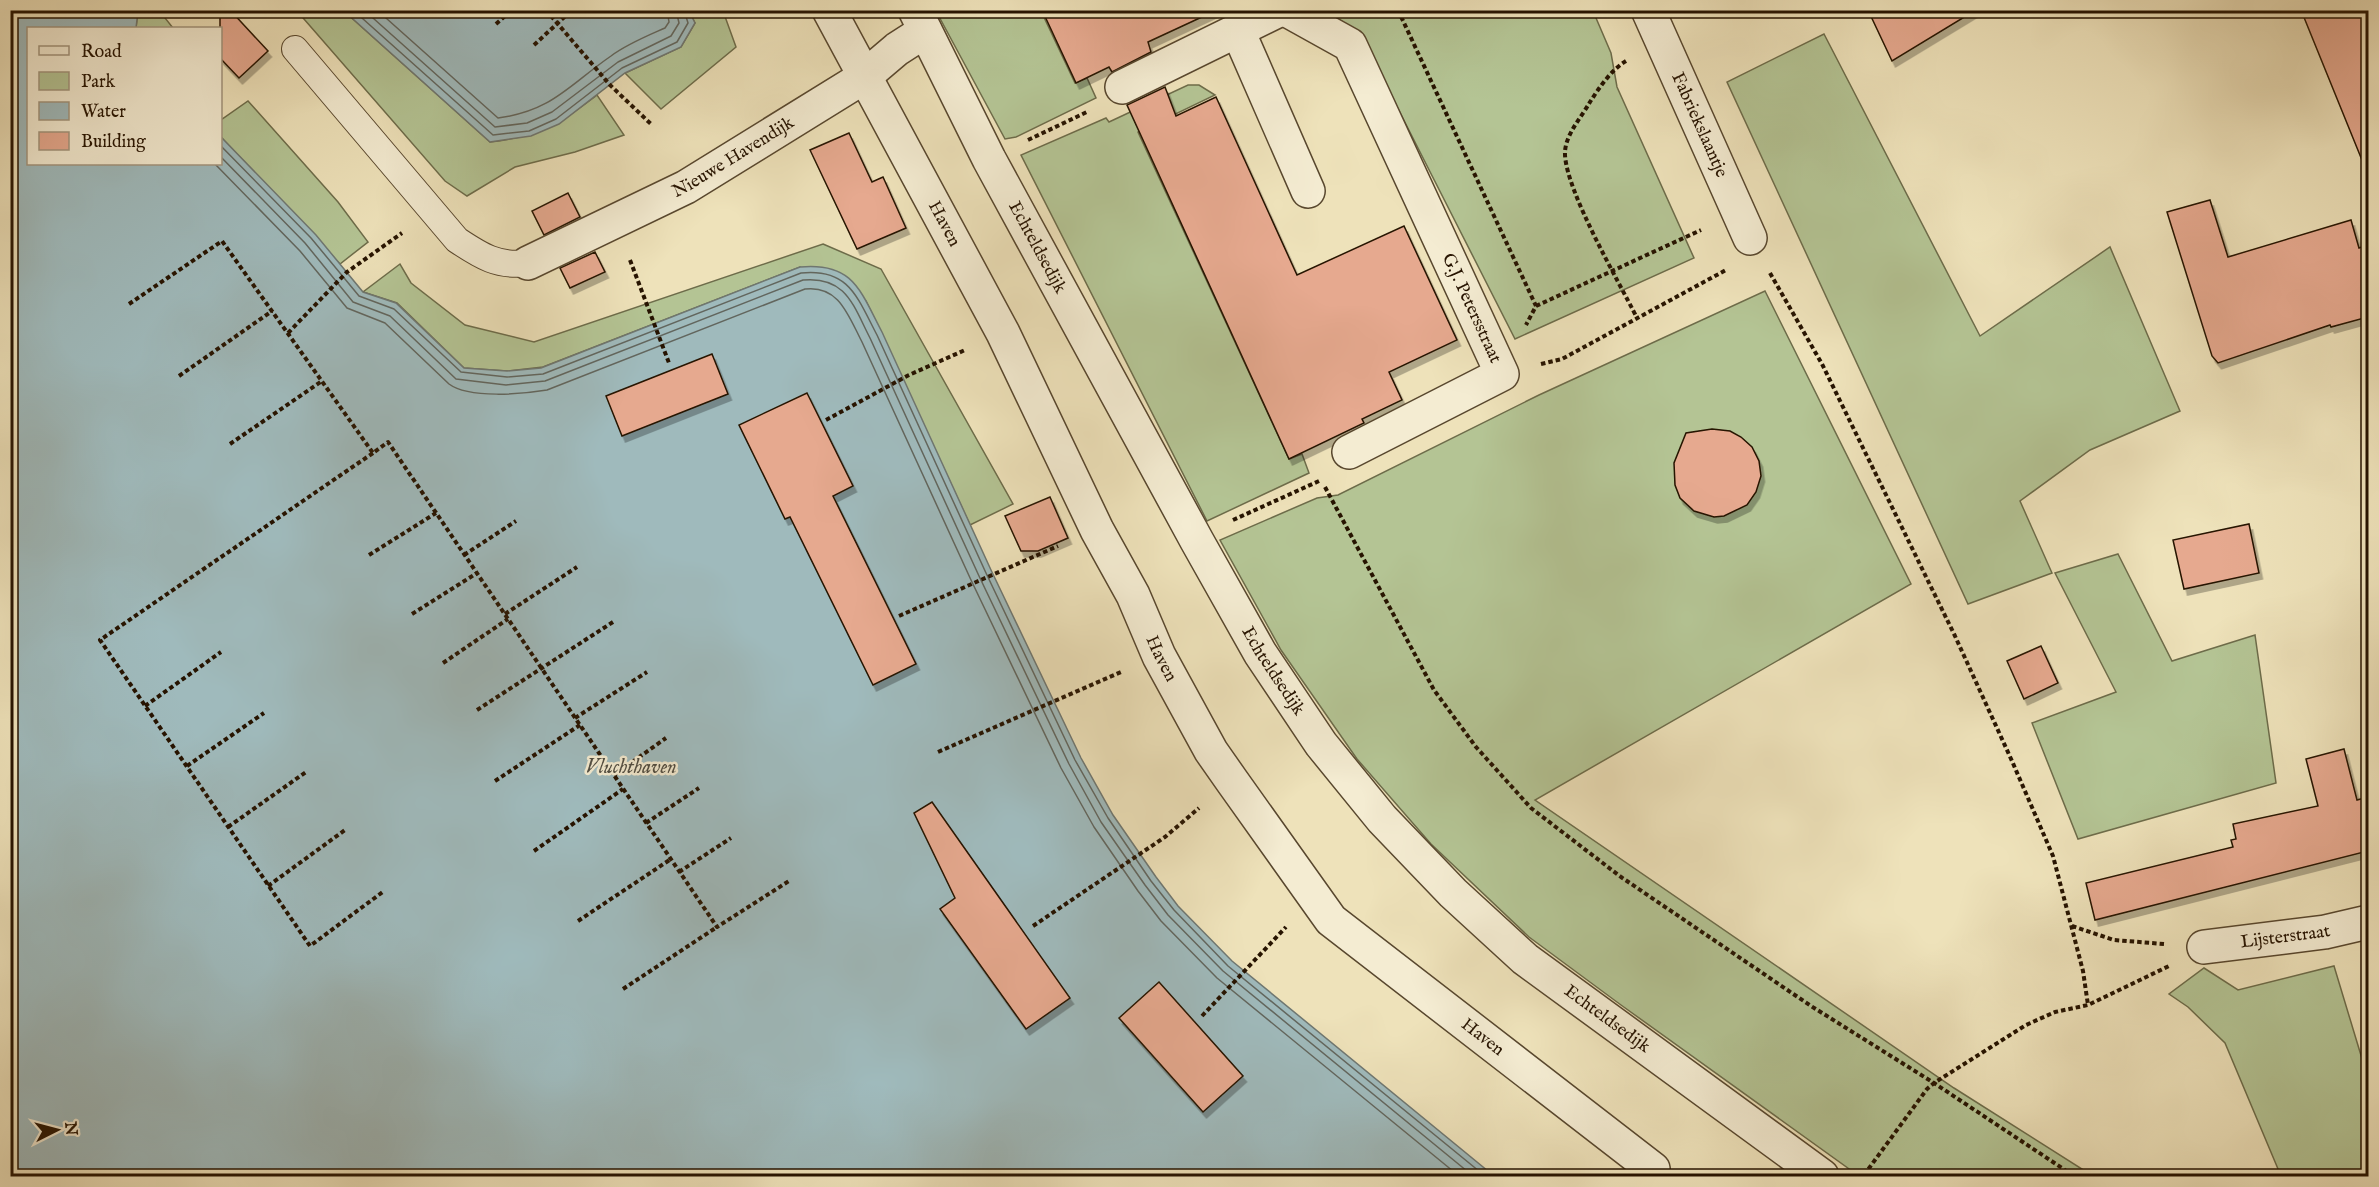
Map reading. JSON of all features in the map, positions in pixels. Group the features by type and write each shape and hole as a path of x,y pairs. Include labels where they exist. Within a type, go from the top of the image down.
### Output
{"street":[{"name":"Haven","path":"829,10 1003,333 1097,530 1133,595 1159,656 1211,752 1331,920 1653,1169 1648,1176"},
{"path":"1122,87 1279,10"},
{"name":"G.J. Petersstraat","path":"1287,10 1350,45 1502,374"},
{"name":"Nieuwe Havendijk","path":"528,263 686,186 864,77 897,49 920,21"},
{"name":"Echteldsedijk","path":"920,21 989,159 1197,541 1260,653 1321,744 1382,819 1452,892 1525,959 1815,1175"},
{"name":"Fabriekslaantje","path":"1655,24 1750,238"},
{"path":"1238,31 1308,191"},
{"path":"1349,452 1502,374"},
{"name":"Lijsterstraat","path":"2204,947 2325,932 2368,922"}],"lane":[{"path":"295,49 457,240 481,256 510,265 528,263"}],"path":[{"path":"496,24 512,10"},
{"path":"546,10 610,85 652,125"},
{"path":"534,45 572,10"},
{"path":"1398,10 1536,306"},
{"path":"1637,318 1574,189 1565,155 1568,138 1593,98 1618,65 1655,24"},
{"path":"1027,140 1081,115"},
{"path":"288,333 347,272 431,212"},
{"path":"615,221 669,363"},
{"path":"1502,374 1536,306 1717,222 1750,238 1822,364 1955,636 2053,856 2088,1005"},
{"name":"G.J. Petersstraat","path":"1502,374 1562,359 1725,272 1750,238"},
{"path":"129,304 222,241 373,453"},
{"path":"179,376 272,311"},
{"path":"826,420 909,375 1003,333"},
{"path":"230,444 322,381"},
{"path":"384,891 310,946 100,640 388,442 717,927"},
{"path":"1321,480 1343,526 1434,690 1476,747 1531,808 1621,877 1811,1006 1934,1083 2074,1176"},
{"path":"1232,521 1314,484"},
{"path":"369,555 436,513"},
{"path":"464,555 516,521"},
{"path":"899,616 1021,561"},
{"path":"505,614 577,567"},
{"path":"412,614 477,573"},
{"path":"443,663 508,619"},
{"path":"477,710 613,622"},
{"path":"145,706 221,652"},
{"path":"575,718 647,672"},
{"path":"938,752 1085,687"},
{"path":"187,766 264,713"},
{"path":"495,781 580,725"},
{"path":"614,776 666,738"},
{"path":"228,827 306,772"},
{"path":"646,823 699,788"},
{"path":"534,851 623,789"},
{"path":"268,886 345,830"},
{"path":"1033,926 1165,837"},
{"path":"679,872 731,838"},
{"path":"578,921 671,859"},
{"path":"623,989 789,881"},
{"path":"2071,926 2114,940 2204,947"},
{"path":"1202,1016 1271,945"},
{"path":"1863,1176 1927,1089 1934,1083 2026,1025 2055,1012 2088,1005 2204,947"}],"green space":[{"path":"138,11 174,11 165,18 172,27 136,27"},
{"path":"297,11 344,11 490,142 523,136 548,128 597,95 624,135 575,152 515,167 467,196 445,181"},
{"path":"689,11 723,11 736,47 661,109 625,73 681,47 695,23"},
{"path":"936,11 1041,11 1075,83 1087,78 1096,98 1016,137 1005,139"},
{"path":"1325,11 1593,11 1611,53 1617,87 1694,258 1515,339 1359,32"},
{"path":"1824,34 1980,336 2110,247 2180,411 2090,450 2020,501 2052,573 1968,604 1727,82"},
{"path":"1188,85 1199,85 1215,95 1138,132 1289,459 1302,454 1309,473 1207,521 1021,155 1106,118 1109,122"},
{"path":"248,101 338,202 368,242 340,264 222,138 222,119"},
{"path":"823,244 881,269 1013,504 970,525 866,301 800,267 543,367 507,371 464,368 397,303 363,292 400,264 411,283 465,325 534,342"},
{"path":"1765,291 1911,584 1535,800 1954,1088 2093,1176 1859,1176 1621,1005 1529,937 1431,844 1357,759 1281,650 1220,540 1317,498 1338,495 1539,395"},
{"path":"2118,554 2172,661 2255,635 2276,783 2078,839 2032,723 2116,692 2055,573"},
{"path":"2334,966 2363,1062 2368,1060 2368,1176 2281,1176 2225,1043 2188,1007 2169,994 2204,968 2238,990"}],"water":[{"name":"Vluchthaven","path":"10,11 138,11 136,27 27,27 27,165 222,165 222,138 316,235 363,292 396,303 464,368 507,371 541,368 800,267 832,269 843,274 860,292 882,332 991,570 1081,758 1113,815 1156,877 1178,906 1232,961 1494,1176 11,1176"},
{"path":"344,11 689,11 695,23 681,47 625,73 559,124 531,136 490,142"}],"building":[{"path":"220,10 230,10 268,51 239,78 222,60 222,27 220,27"},
{"path":"1042,10 1217,10 1148,42 1151,52 1112,72 1109,67 1076,83"},
{"path":"1868,10 1976,10 1892,61"},
{"path":"2301,10 2368,10 2368,169 2366,170"},
{"path":"1165,87 1176,116 1216,97 1297,275 1404,226 1457,340 1389,372 1402,400 1362,419 1364,423 1289,459 1127,105"},
{"path":"849,133 872,182 883,177 906,228 857,249 810,150"},
{"path":"568,193 580,217 544,235 532,211"},
{"path":"2210,200 2228,257 2351,220 2359,248 2362,247 2368,268 2368,317 2331,327 2330,325 2218,363 2212,356 2167,212"},
{"path":"595,252 605,272 570,288 560,268"},
{"path":"712,354 728,394 622,436 606,396"},
{"path":"807,393 853,486 833,496 916,664 873,685 790,517 785,519 739,425"},
{"path":"1712,429 1730,431 1752,447 1759,461 1761,476 1756,492 1747,505 1724,516 1714,517 1694,511 1680,498 1675,485 1674,463 1686,433"},
{"path":"1050,497 1068,538 1038,551 1021,551 1005,516"},
{"path":"2249,524 2259,573 2184,589 2173,540"},
{"path":"2041,646 2058,683 2024,699 2007,661"},
{"path":"2344,749 2357,800 2368,797 2368,851 2095,920 2086,883 2233,847 2231,840 2236,839 2233,824 2318,806 2306,759"},
{"path":"932,802 1070,998 1026,1029 940,909 955,898 914,813"},
{"path":"1159,982 1243,1076 1203,1112 1119,1018"}]}
